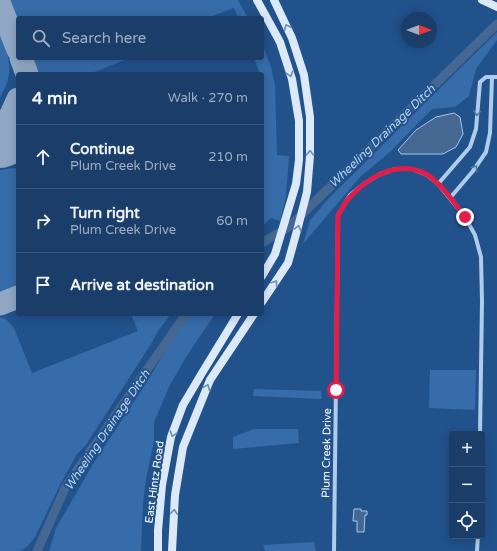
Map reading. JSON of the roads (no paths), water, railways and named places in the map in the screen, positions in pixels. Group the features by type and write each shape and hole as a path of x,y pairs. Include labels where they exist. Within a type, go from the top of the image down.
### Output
{"main road":[{"path":"257,0 280,42 292,79 299,121 299,160 296,184 276,254 264,273"},
{"path":"264,299 288,263 307,192 310,156 310,117 304,75 292,38 274,0"},
{"path":"482,0 497,7"},
{"name":"East Hintz Road","path":"158,551 158,531 162,486 171,437 183,406 237,316"},
{"name":"East Hintz Road","path":"172,551 175,495 183,447 210,380 253,316"}],"street":[{"path":"438,184 470,147 476,129 480,82 486,77 497,76"},
{"path":"450,198 473,171 486,152 490,133 492,77"},
{"name":"Plum Creek Drive","path":"334,551 338,215 350,196 365,183 380,174 395,169 412,169 426,175 438,184 450,198 465,217 475,235 481,257 482,301 480,431"},
{"path":"477,551 478,539"}],"waterway":[{"name":"Wheeling Drainage Ditch","path":"264,242 290,226 497,24"},
{"name":"Wheeling Drainage Ditch","path":"37,551 66,486 185,316"}]}
